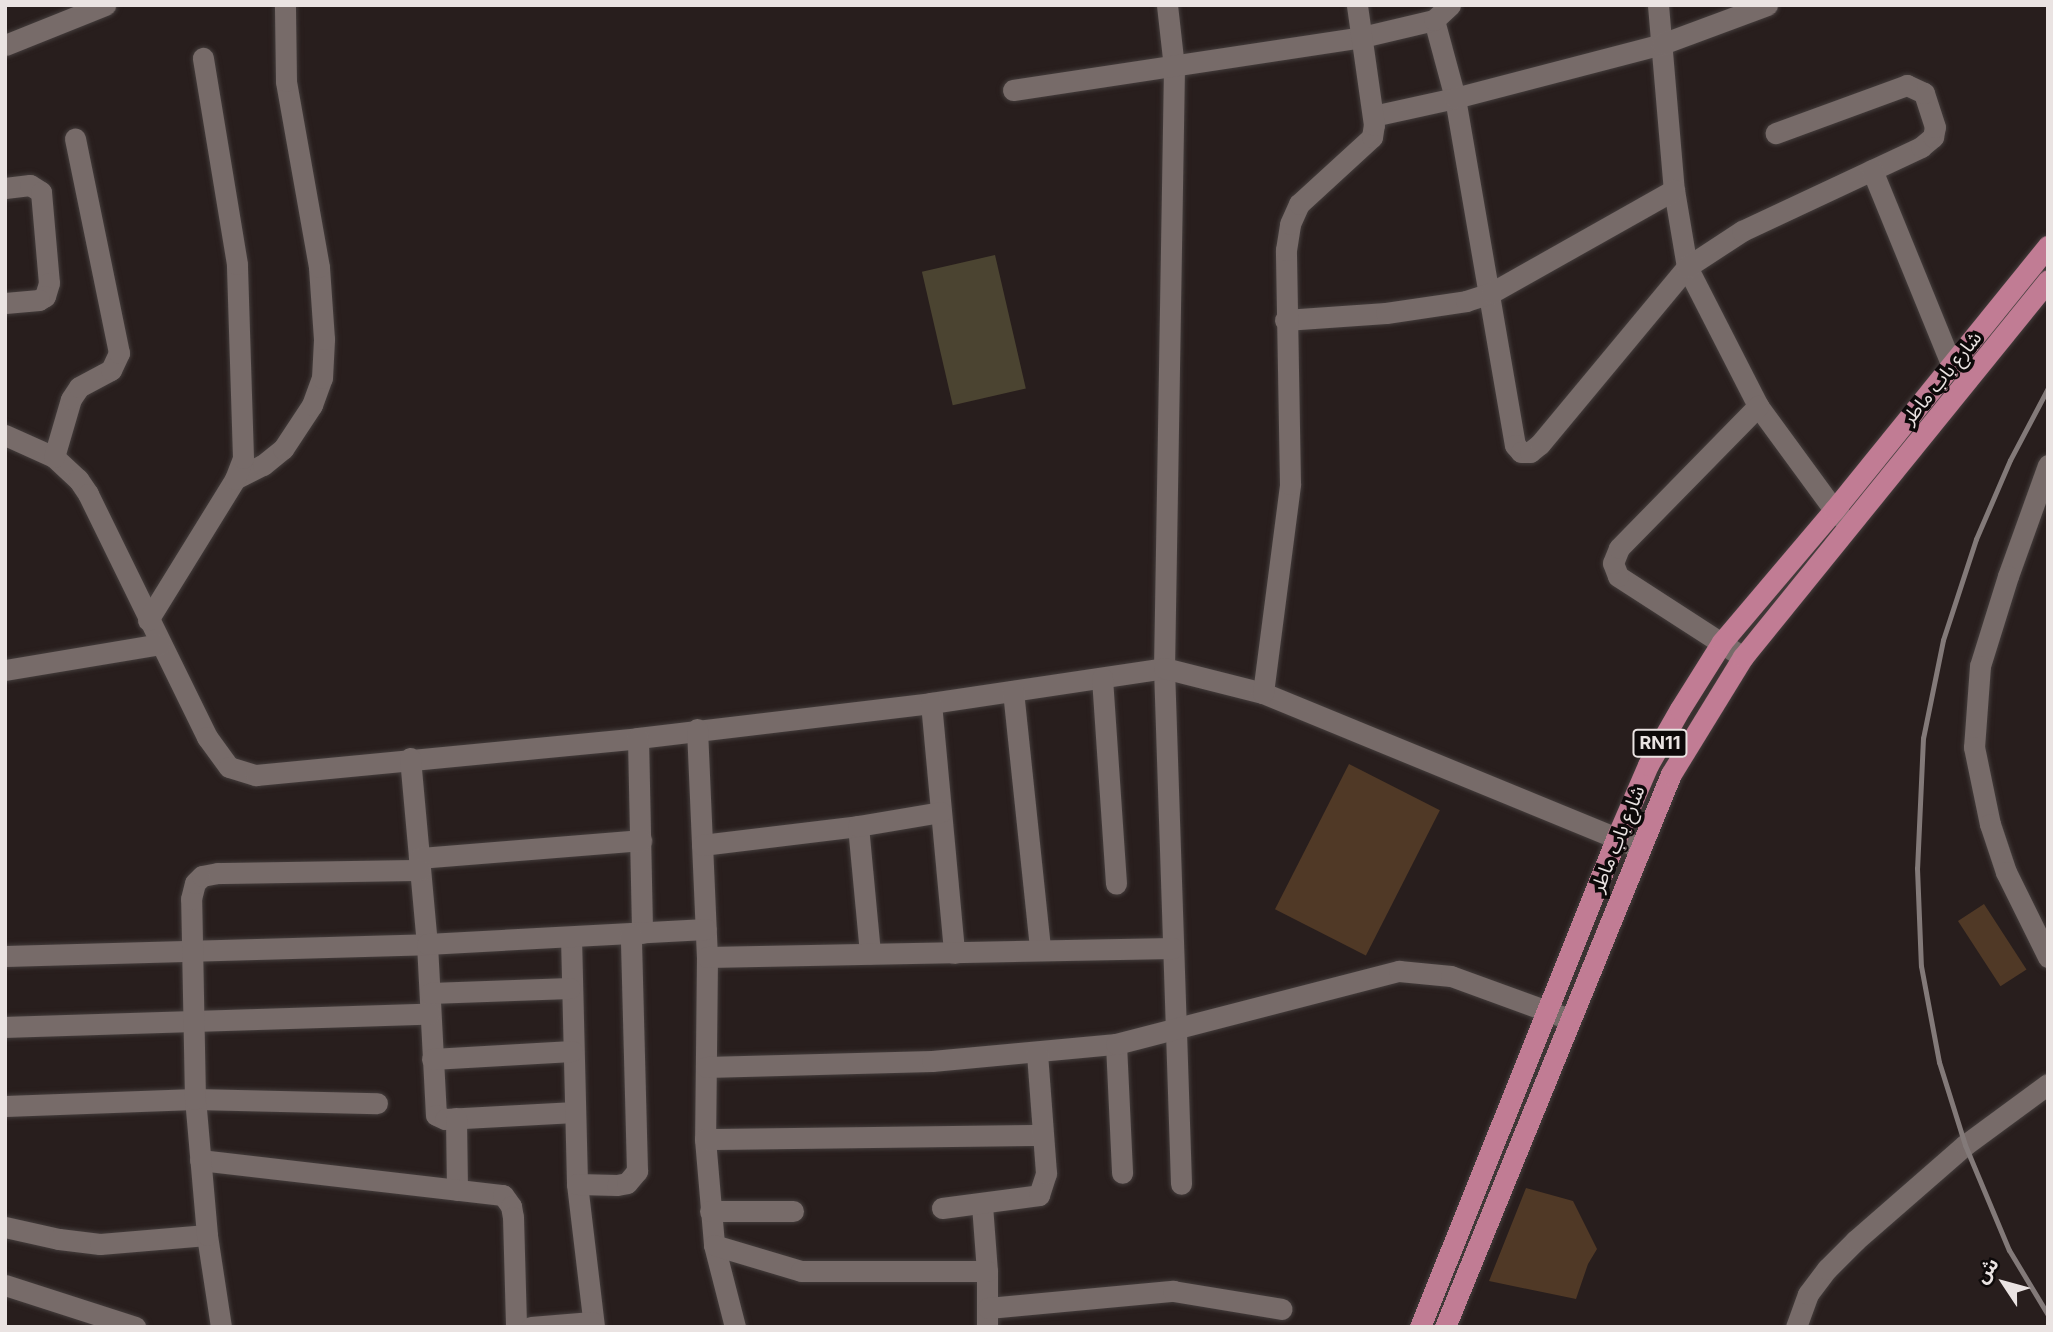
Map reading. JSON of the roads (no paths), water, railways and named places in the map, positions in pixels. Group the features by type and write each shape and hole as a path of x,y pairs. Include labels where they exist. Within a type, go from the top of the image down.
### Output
{"main road":[{"name":"شارع باب ماطر","path":"1420,1327 1559,1015 1671,774 1743,657 1841,517 1952,366 2048,246"},
{"name":"شارع باب ماطر","path":"1445,1327 1559,1015 1616,839 1648,765 1722,642 1841,517 2048,280"}],"street":[{"path":"5,45 105,5"},
{"path":"235,479 263,465 283,449 312,405 323,378 324,339 319,267 286,81 285,5"},
{"path":"1167,5 1174,67 1164,668 1181,1184"},
{"path":"1263,693 1290,484 1285,320 1286,250 1290,224 1308,193 1367,145 1372,137 1373,116 1357,5"},
{"path":"1013,90 1362,37 1434,20 1450,5"},
{"path":"1658,5 1674,190 1687,267 1758,406 1841,517"},
{"path":"1373,116 1455,98 1662,44 1767,5"},
{"path":"1434,20 1455,98 1491,293 1514,445 1525,453 1540,443 1687,267 1742,231 1921,147 1933,136 1933,116 1919,88 1901,87 1776,133"},
{"path":"148,620 235,479 243,458 237,264 203,58"},
{"path":"54,457 71,399 79,387 111,369 119,353 75,138"},
{"path":"1872,170 1952,366"},
{"path":"5,188 30,185 41,192 49,283 45,296 39,300 5,303"},
{"path":"1285,320 1432,308 1491,293 1674,190"},
{"path":"1743,657 1618,576 1613,563 1619,548 1758,406"},
{"path":"5,435 67,465 88,494 207,737 229,767 256,775 638,738 931,702 1164,668 1263,693 1639,847"},
{"path":"2048,465 2008,576 1980,666 1974,747 1987,812 2006,872 2048,957"},
{"path":"5,670 160,644"},
{"path":"1102,678 1116,884"},
{"path":"1013,691 1040,949"},
{"path":"931,702 954,953"},
{"path":"697,729 707,957 705,1139 714,1245 735,1327"},
{"path":"576,1184 627,1183 636,1171 636,934 641,840 638,738"},
{"path":"410,758 427,944 436,1115 445,1119 575,1112"},
{"path":"702,845 858,826 941,812"},
{"path":"858,826 870,953"},
{"path":"220,1327 207,1235 195,1099 196,1019 191,899 195,883 202,876 419,864 641,840"},
{"path":"5,956 427,944 706,929"},
{"path":"531,1327 593,1324 576,1184 571,937"},
{"path":"707,957 1173,948"},
{"path":"706,1067 932,1061 1116,1044 1398,971 1451,976 1559,1015"},
{"path":"5,1027 196,1019 430,1003 570,988"},
{"path":"1116,1044 1122,1174"},
{"path":"432,1059 572,1051"},
{"path":"942,1208 982,1205 1039,1195 1045,1173 1037,1052"},
{"path":"1796,1327 1808,1294 1826,1269 1965,1145 2048,1083"},
{"path":"5,1106 195,1099 377,1103"},
{"path":"456,1118 457,1190"},
{"path":"705,1139 1041,1135"},
{"path":"200,1160 503,1195 511,1206 516,1327"},
{"path":"982,1205 987,1317 1173,1291 1282,1309"},
{"path":"710,1211 793,1211"},
{"path":"5,1227 59,1240 100,1244 207,1235"},
{"path":"714,1245 801,1271 987,1271"},
{"path":"5,1285 135,1327"}],"railway":[{"path":"2048,388 2010,460 1976,539 1943,640 1923,738 1917,868 1921,966 1939,1062 1965,1145 2009,1250 2048,1315"}]}
